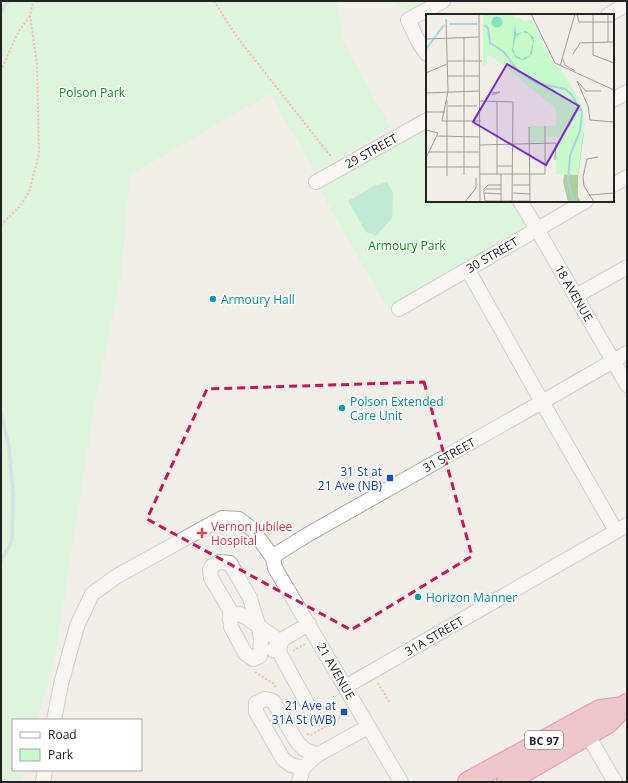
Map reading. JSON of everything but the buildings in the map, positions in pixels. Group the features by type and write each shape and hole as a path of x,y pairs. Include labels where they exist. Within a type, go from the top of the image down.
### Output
{"highway":[{"name":"BC 97","path":"468,782 584,728 608,723 625,705"},
{"name":"BC 97","path":"507,782 584,728"}],"street":[{"path":"426,52 408,20 443,1"},
{"path":"610,14 627,4"},
{"path":"614,99 627,92"},
{"name":"29 STREET","path":"316,182 426,121"},
{"path":"614,184 627,177"},
{"name":"18 AVENUE","path":"521,202 627,385"},
{"name":"30 STREET","path":"399,310 584,202"},
{"path":"576,296 627,267"},
{"path":"468,270 542,402 622,528"},
{"name":"31 STREET","path":"274,558 278,553 307,534 627,353"},
{"name":"21 AVENUE","path":"54,719 61,684 77,626 92,594 117,576 222,518 239,519 252,530 274,558 275,568 401,782"},
{"name":"31A STREET","path":"345,687 622,528"},
{"path":"260,656 261,640 259,627 250,598 230,563 219,562 212,566 210,570 211,578 230,610 231,627 245,653 253,659 270,652 284,649"},
{"path":"230,618 240,614 247,618 274,637 284,649"},
{"path":"284,649 283,639 309,624"},
{"path":"284,649 279,652 313,714"},
{"path":"303,768 291,765 283,759 256,712 256,703 264,699 273,701 297,742 304,749 317,755"},
{"path":"299,782 303,768 317,755 368,727"},
{"path":"584,728 615,782"},
{"path":"43,782 45,771"}],"path":[{"path":"1,225 20,206 29,192 38,154 37,64 30,16 33,1"},
{"path":"214,1 237,37 332,158"},
{"path":"1,71 13,42 30,16"},
{"path":"284,649 306,644"},
{"path":"378,683 390,703"}],"highlighted area":[{"path":"424,382 472,556 351,630 147,519 207,389"}],"green space":[{"name":"Polson Park","path":"1,1 337,1 344,43 391,128 316,172 270,94 130,175 121,276 95,403 55,657 38,719 12,719 12,771 25,771 22,782 1,782"},
{"path":"391,1 435,1 412,15"},
{"name":"Armoury Park","path":"426,129 426,202 513,202 525,222 525,229 389,311 320,190"},
{"path":"387,182 393,193 392,218 376,236 366,232 348,201 374,186"}],"waterway":[{"path":"1,12 8,1"},
{"path":"1,413 9,447 13,494 12,541 1,561"}],"place":[{"name":"Armoury Hall","path":"213,299"},
{"name":"Polson Extended Care Unit","path":"342,408"},
{"name":"31 St at 21 Ave (NB)","path":"390,478"},
{"name":"Vernon Jubilee Hospital","path":"202,533"},
{"name":"Horizon Manner","path":"418,597"},
{"name":"21 Ave at 31A St (WB)","path":"344,712"}]}
